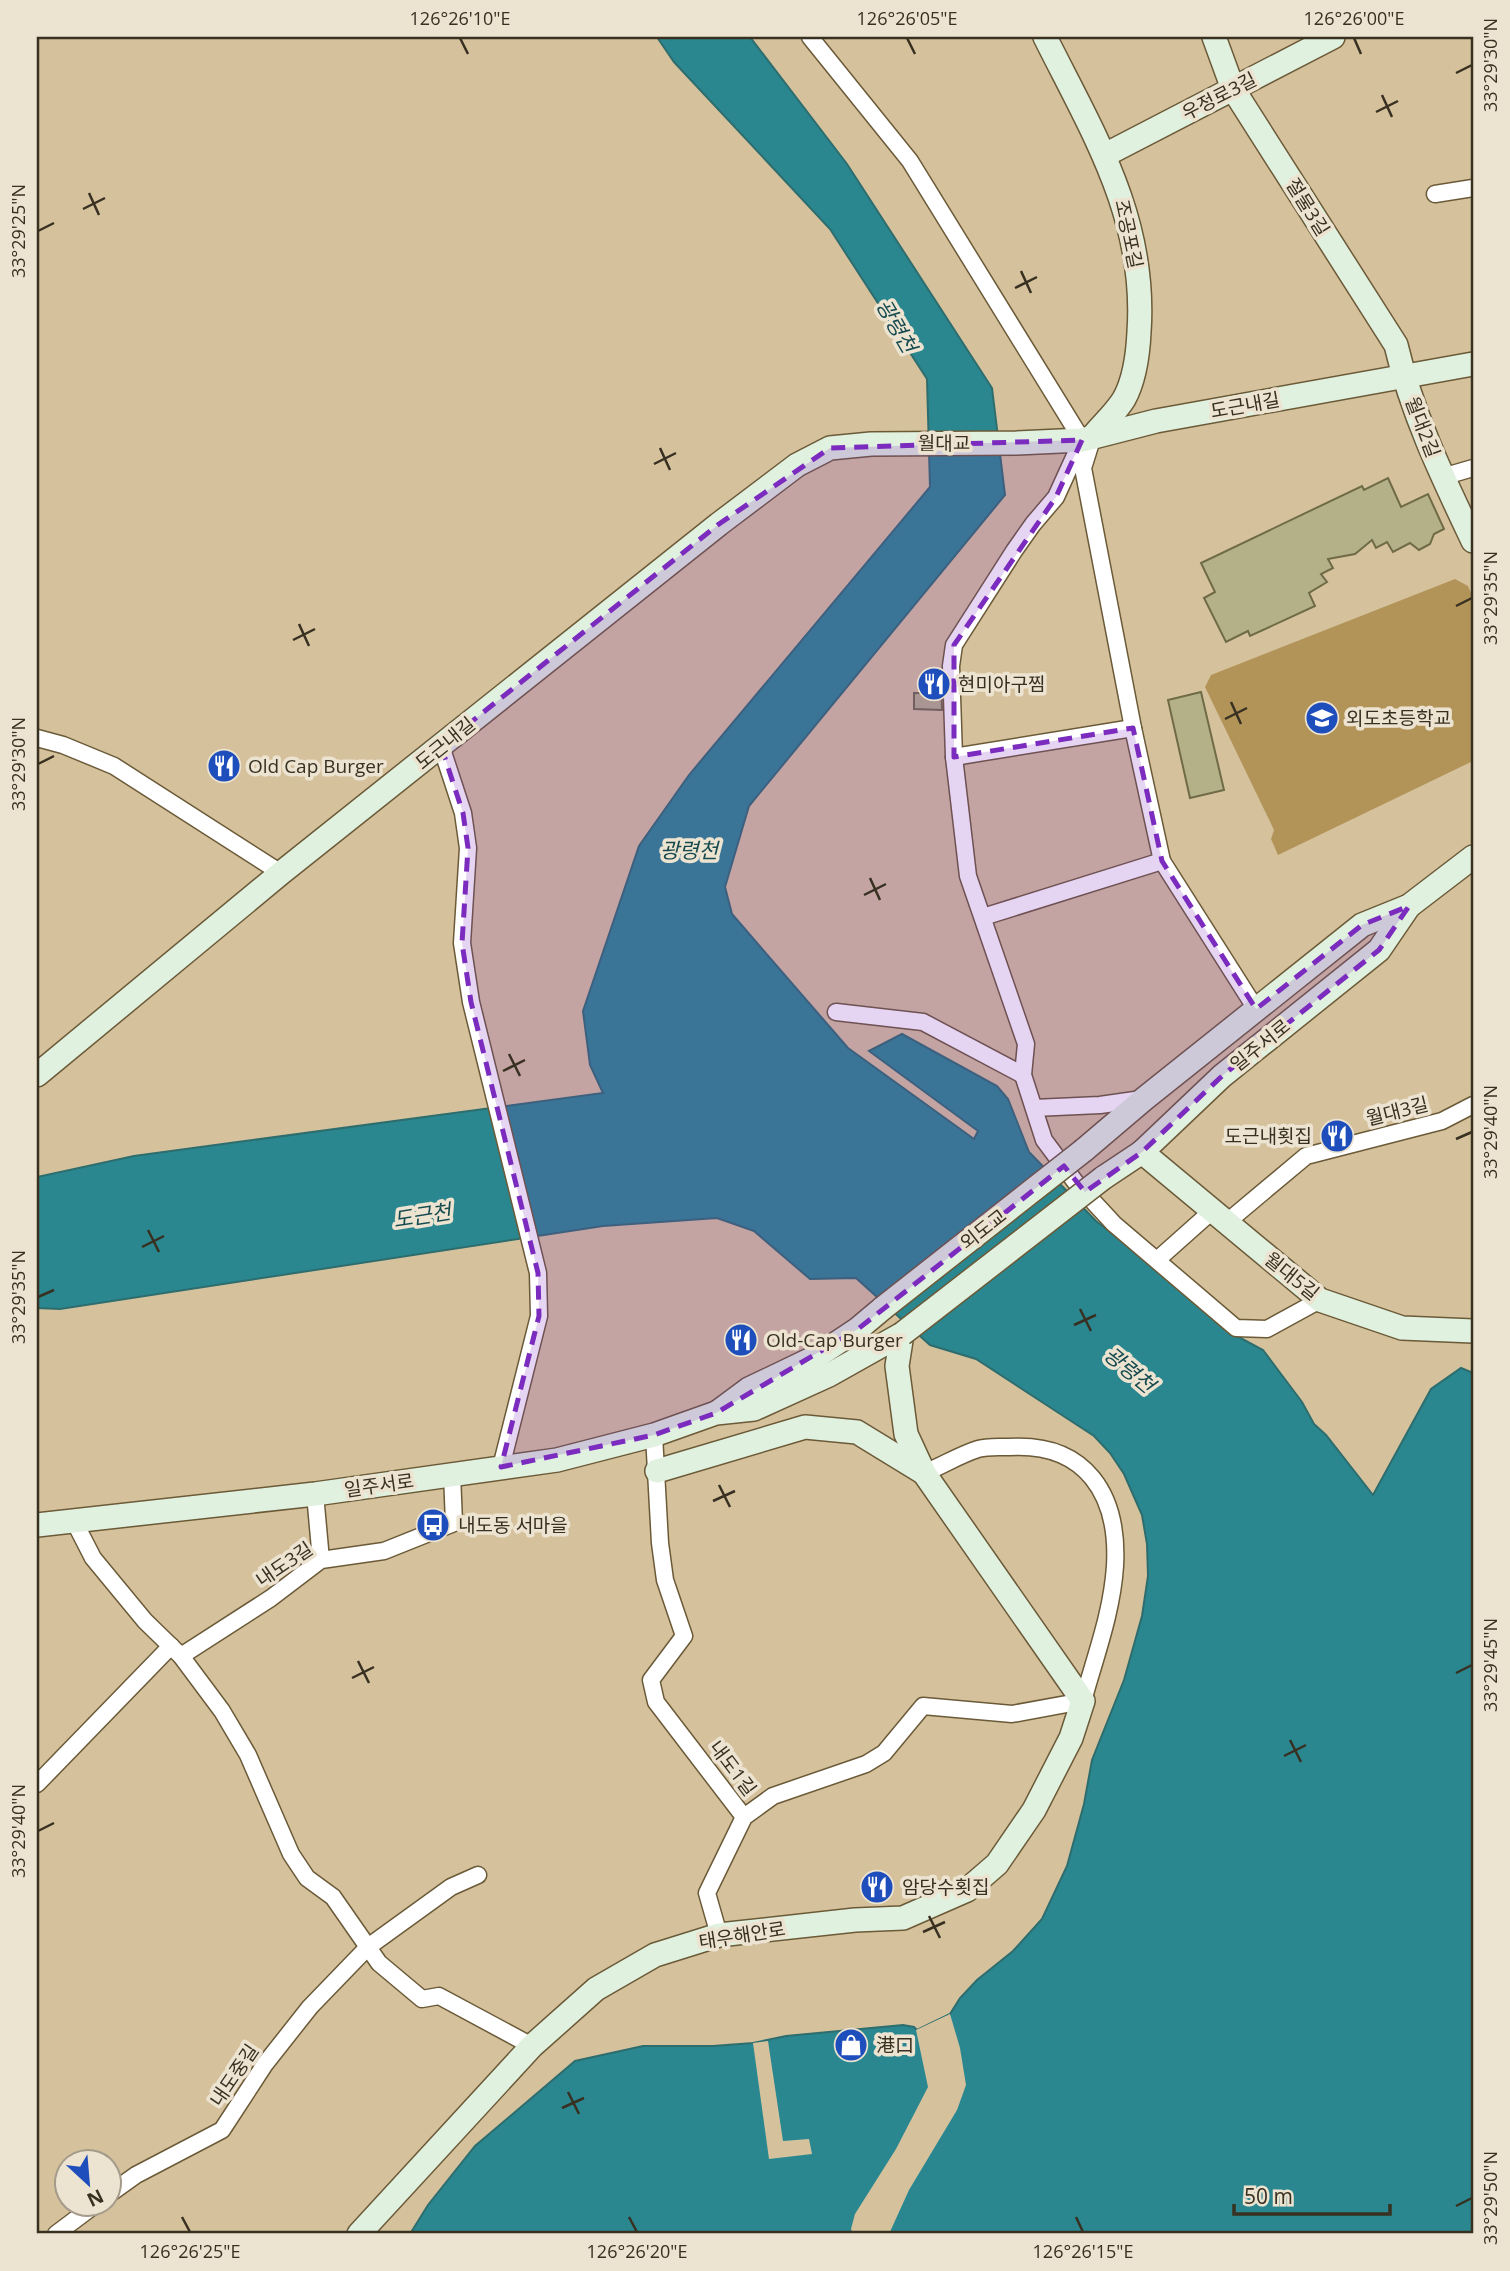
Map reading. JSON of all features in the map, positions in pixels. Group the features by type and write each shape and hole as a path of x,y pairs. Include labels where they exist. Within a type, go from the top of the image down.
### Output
{"street":[{"path":"810,37 910,161 1088,438 1083,468 1133,728 1162,861 1256,1009"},
{"name":"조공포길","path":"1045,37 1105,155 1122,198 1136,253 1141,305 1133,377 1124,399 1088,438"},
{"name":"절물3길","path":"1214,37 1233,89 1396,345 1403,377"},
{"name":"우정로3길","path":"1105,155 1334,37"},
{"path":"1435,194 1473,188"},
{"name":"도근내길","path":"1017,443 1088,438 1156,421 1473,364"},
{"name":"월대2길","path":"1403,377 1442,477 1473,541"},
{"path":"1088,438 1056,497 1014,551 954,645 951,666 954,757 968,876 1026,1044 1023,1075 1044,1140 1076,1182 1114,1224 1236,1328 1267,1329 1320,1300"},
{"name":"월대교","path":"871,444 1017,443"},
{"name":"도근내길","path":"37,1076 281,873 719,523 797,466 830,448 871,444"},
{"name":"월대2길","path":"1442,477 1473,468"},
{"path":"954,757 1133,728"},
{"path":"37,738 114,766 281,873"},
{"path":"441,746 463,813 468,848 462,943 471,1002 538,1273 539,1316 501,1467"},
{"name":"일주서로","path":"1084,1150 1362,925 1409,906 1473,857"},
{"path":"983,916 1162,861"},
{"name":"일주서로","path":"1103,1178 1142,1152 1222,1076 1379,950 1409,906"},
{"path":"836,1012 923,1022 1023,1075"},
{"path":"1034,1108 1100,1105 1144,1099"},
{"name":"월대3길","path":"1157,1260 1306,1156 1442,1121 1473,1105"},
{"name":"외도교","path":"883,1308 1084,1150"},
{"name":"월대5길","path":"1142,1152 1320,1300 1402,1328 1473,1331"},
{"name":"외도교","path":"902,1334 1103,1178"},
{"name":"일주서로","path":"716,1413 750,1389 816,1356 858,1329 883,1308"},
{"path":"902,1334 897,1366 906,1434 924,1473 1083,1701"},
{"name":"일주서로","path":"37,1525 315,1494 556,1460 654,1435 716,1413 754,1409 829,1375 902,1334"},
{"path":"657,1471 805,1427 857,1432 924,1473"},
{"name":"내도1길","path":"654,1435 660,1543 665,1580 684,1636 651,1680 656,1702 744,1817 773,1796 866,1764 884,1753 923,1706 1012,1714 1083,1701"},
{"name":"태우해안로","path":"359,2234 532,2046 596,1989 654,1955 719,1935 855,1920 903,1918 967,1890 997,1864 1034,1810 1071,1738 1107,1618 1115,1565 1111,1517 1100,1487 1078,1461 1031,1446 979,1448 924,1473"},
{"name":"내도3길","path":"37,1784 176,1651 271,1598 321,1560 384,1551 454,1523 452,1474"},
{"path":"315,1494 321,1560"},
{"path":"74,1521 93,1558 145,1621 176,1651 222,1711 248,1755 291,1854 307,1878 333,1897 379,1963 422,1999 439,1996 532,2046"},
{"path":"719,1935 707,1893 744,1817"},
{"path":"368,1947 451,1887 478,1875"},
{"name":"내도중길","path":"122,2185 222,2130 265,2064 310,2007 368,1947"},
{"path":"56,2234 77,2218"}],"highlighted area":[{"path":"1082,440 1056,497 954,645 954,757 1133,728 1162,861 1256,1009 1362,925 1409,906 1379,950 1222,1076 1142,1152 1085,1192 1064,1166 858,1329 716,1413 654,1435 501,1467 539,1316 538,1273 471,1002 462,943 468,848 463,813 441,746 719,524 830,448"}],"shaded area":[{"path":"1455,579 1468,586 1473,598 1473,761 1278,855 1271,839 1274,830 1205,687 1211,675"}],"water":[{"path":"657,37 750,37 847,164 992,388 1005,495 749,806 725,887 732,914 848,1048 974,1139 978,1131 869,1051 902,1034 997,1086 1008,1099 1029,1152 1096,1221 1154,1266 1233,1334 1263,1350 1302,1402 1314,1424 1326,1435 1373,1495 1431,1389 1461,1368 1473,1373 1473,2234 410,2234 428,2205 475,2146 575,2061 643,2046 753,2043 786,2036 903,2025 917,2030 950,2014 960,1998 977,1980 1013,1951 1042,1919 1067,1866 1084,1804 1092,1760 1124,1680 1142,1616 1148,1576 1147,1544 1142,1515 1124,1474 1094,1436 976,1359 930,1345 856,1278 810,1279 754,1231 717,1218 603,1226 60,1309 37,1308 37,1177 134,1156 603,1093 590,1065 583,1011 639,846 689,775 930,487 927,379 830,229 674,62"}],"pier":[{"path":"950,2014 960,2048 966,2085 957,2110 909,2190 889,2234 853,2234 851,2229 855,2214 896,2149 928,2087 916,2030"},
{"path":"768,2041 783,2141 809,2139 812,2154 769,2159 753,2043"}],"building":[{"path":"1388,478 1401,507 1428,494 1444,529 1434,534 1430,544 1419,550 1410,543 1393,552 1387,542 1376,548 1372,540 1355,554 1328,559 1333,568 1321,574 1327,582 1309,593 1315,606 1250,636 1248,631 1226,642 1204,598 1215,592 1201,563 1362,486 1364,490"},
{"name":"현미아구찜","path":"925,674 941,675 942,710 914,709 914,693 924,693"},
{"path":"1201,692 1224,790 1190,798 1168,700"},
{"name":"암당수횟집","path":"885,1874 888,1897 868,1899 866,1876"}],"place":[{"name":"현미아구찜","path":"934,684"},
{"name":"외도초등학교","path":"1322,718"},
{"name":"Old Cap Burger","path":"224,766"},
{"name":"도근내횟집","path":"1337,1136"},
{"name":"Old-Cap Burger","path":"741,1340"},
{"name":"내도동 서마을","path":"433,1525"},
{"name":"암당수횟집","path":"877,1887"},
{"name":"港口","path":"851,2045"}],"water label":[{"name":"광령천","path":"896,326"},
{"name":"광령천","path":"689,851"},
{"name":"도근천","path":"422,1216"},
{"name":"광령천","path":"1129,1370"}]}
